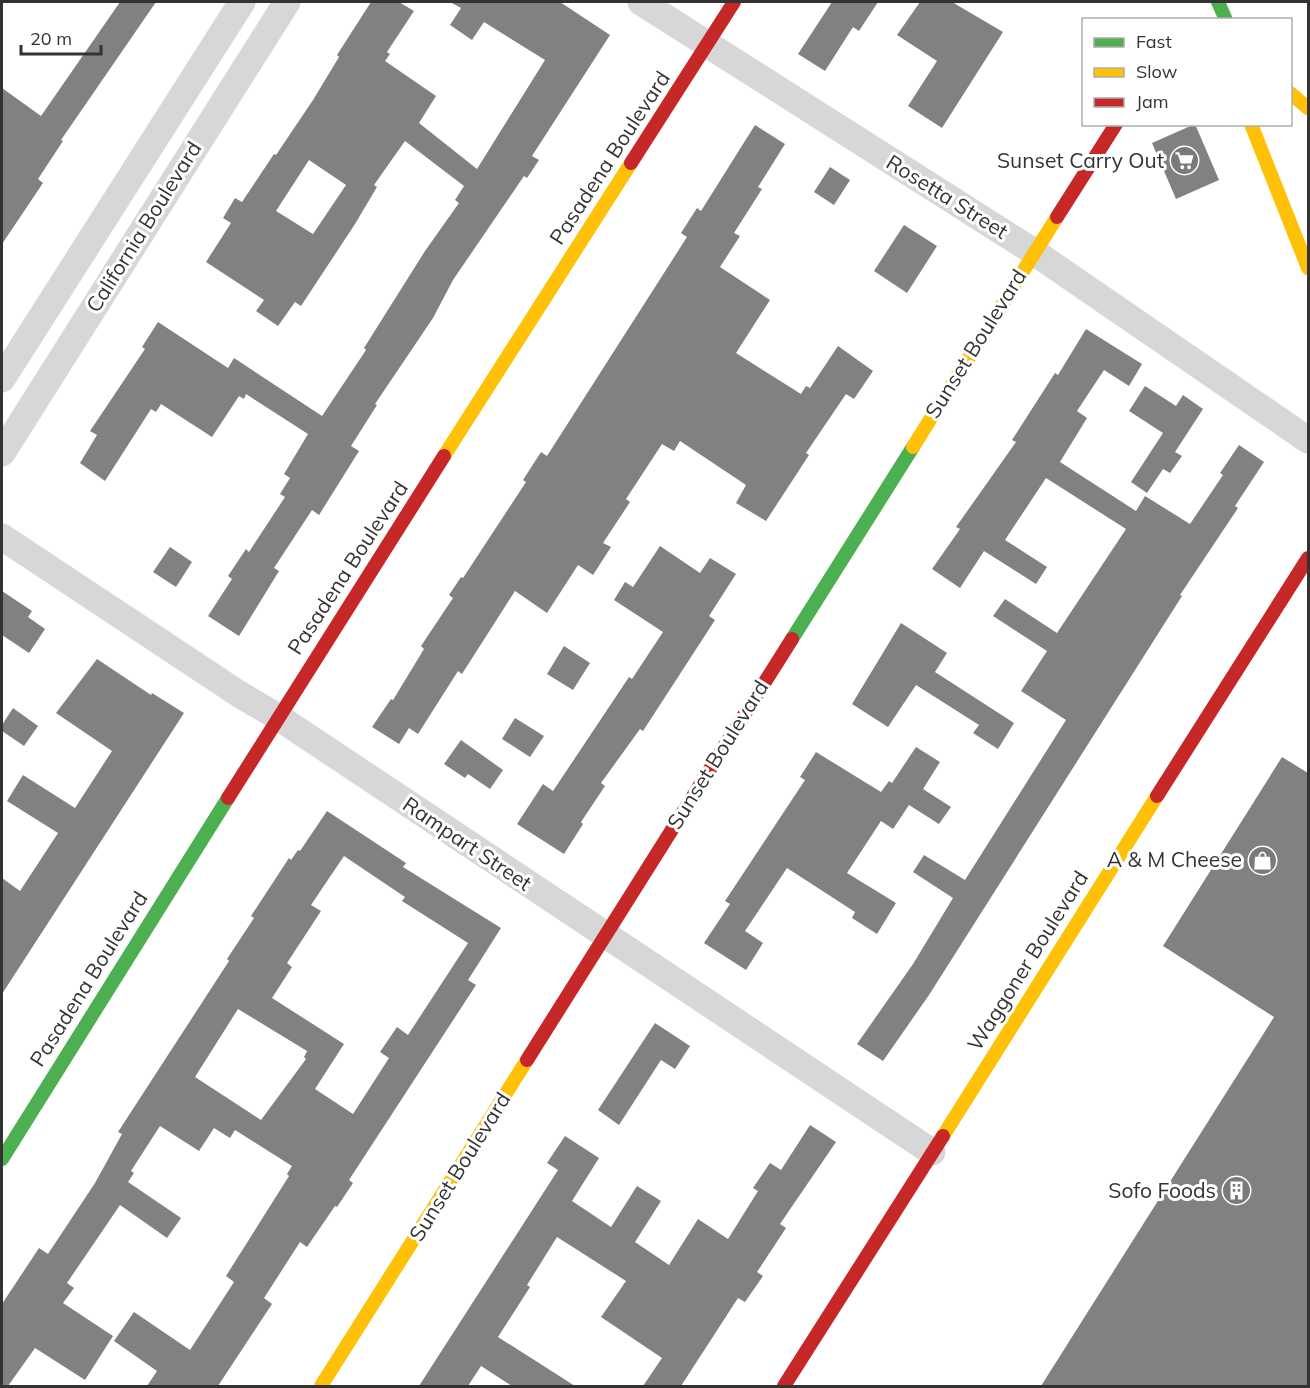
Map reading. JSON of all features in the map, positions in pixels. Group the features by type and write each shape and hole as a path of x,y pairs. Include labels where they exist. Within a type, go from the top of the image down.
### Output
{"street":[{"name":"California Boulevard","path":"2,379 242,2"},
{"name":"California Boulevard","path":"2,453 287,2"},
{"name":"Rosetta Street","path":"641,2 1034,252 1308,440"},
{"name":"Pasadena Boulevard","path":"2,1159 278,717 734,2"},
{"path":"1292,95 1308,108"},
{"name":"Sunset Boulevard","path":"321,1386 1115,126"},
{"path":"1252,126 1308,268"},
{"path":"147,152 178,172"},
{"name":"Rampart Street","path":"2,537 238,694 278,717 932,1152"},
{"name":"Waggoner Boulevard","path":"784,1386 1308,558"}],"building":[{"path":"120,2 156,2 61,140 63,141 38,179 43,183 2,244 2,88 41,116"},
{"path":"371,2 399,2 414,11 387,52 390,54 385,61 436,96 419,123 477,169 545,60 484,22 472,40 450,25 461,8 450,2 560,2 610,35 532,156 539,160 527,178 524,176 453,280 433,318 375,404 377,405 351,446 359,451 319,515 312,510 274,568 279,571 239,636 208,616 232,579 228,576 246,549 249,552 285,497 280,494 290,478 284,474 308,434 246,394 244,399 239,396 212,437 161,404 156,412 151,409 105,481 80,463 97,435 90,431 145,349 142,347 158,322 228,368 234,358 322,416 366,350 364,348 425,251 459,203 455,200 464,186 405,141 374,185 377,187 355,224 301,306 295,302 278,326 256,311 264,300 206,262 231,223 223,218 235,198 242,202 274,154 276,155 313,100 339,57 337,55","holes":["309,160 346,185 313,234 276,211"]},
{"path":"832,2 878,2 859,31 853,27 825,71 798,54"},
{"path":"920,2 952,2 1003,32 942,128 908,106 937,61 897,35"},
{"path":"755,125 785,144 758,187 762,189 734,233 740,236 720,267 770,300 736,353 801,394 806,386 810,388 838,346 873,371 854,399 846,394 806,453 809,455 766,521 736,503 746,485 680,441 674,451 662,444 626,499 630,502 603,543 611,547 593,575 578,565 547,613 515,591 462,674 458,671 418,734 409,728 399,744 372,727 391,699 393,700 424,649 421,646 453,598 449,595 461,577 463,578 526,482 523,480 541,452 547,456 687,237 681,233 697,208 701,211"},
{"name":"Sunset Carry Out","path":"1190,126 1196,126 1219,180 1176,199 1152,143"},
{"path":"830,167 850,180 834,205 814,192"},
{"path":"904,225 937,246 907,293 874,271"},
{"path":"1086,329 1142,364 1129,386 1104,370 1077,411 1087,418 1060,462 1136,511 1145,496 1190,524 1223,475 1220,473 1239,445 1264,462 1235,506 1238,508 1180,595 1182,596 929,995 883,1061 857,1044 913,964 953,898 913,872 924,855 965,880 1066,720 1021,691 1047,651 993,616 1005,599 1057,633 1126,529 1046,478 1005,540 1047,567 1036,584 984,551 960,588 932,569 960,529 956,527 1016,442 1012,440 1055,373 1058,375"},
{"path":"1145,386 1176,406 1183,395 1203,409 1175,452 1182,456 1170,473 1163,469 1147,493 1131,482 1163,433 1129,411"},
{"path":"660,546 700,573 710,558 736,574 709,616 715,620 643,731 640,729 601,783 605,786 581,822 583,824 564,854 517,824 543,784 553,791 629,677 632,679 663,632 614,600 625,582 633,587"},
{"path":"170,547 192,562 176,587 153,572"},
{"path":"2,591 32,611 28,617 45,629 29,653 2,635"},
{"path":"901,623 947,653 935,672 1014,723 998,749 973,733 979,725 916,685 888,727 852,704"},
{"path":"564,646 590,663 573,690 547,674"},
{"path":"97,659 151,695 152,693 184,713 2,994 2,878 20,891 58,833 7,801 23,775 75,808 112,751 56,713"},
{"path":"13,708 38,726 24,746 2,731 2,725"},
{"path":"515,718 544,736 530,757 502,739"},
{"path":"461,740 503,770 490,789 468,774 465,778 444,764"},
{"path":"916,747 940,762 923,789 951,807 939,824 909,805 893,829 881,821 847,873 896,903 877,934 852,918 855,912 787,868 745,931 763,943 746,970 704,943 730,904 725,901 805,780 800,777 816,752 881,792 889,781 892,783"},
{"name":"Sofo Foods","path":"1282,757 1308,773 1308,1386 1041,1386 1274,1017 1163,946"},
{"path":"327,811 406,863 403,867 501,928 468,980 476,985 349,1180 353,1183 337,1207 335,1206 307,1247 300,1242 264,1298 272,1304 218,1386 147,1386 157,1371 114,1341 134,1312 190,1350 234,1282 226,1276 289,1176 287,1174 292,1166 235,1130 230,1138 214,1128 199,1151 160,1126 131,1171 134,1173 128,1182 181,1218 167,1238 120,1205 67,1283 74,1288 63,1303 113,1336 85,1380 35,1348 8,1386 2,1386 2,1304 39,1248 48,1254 95,1183 122,1134 118,1132 229,961 227,959 254,918 251,916 289,858 291,860 298,850 300,851","holes":["344,856 405,897 402,901 468,943 408,1035 397,1027 380,1052 389,1058 353,1114 315,1089 344,1044 272,998 292,967 287,963 321,911 311,905","238,1009 307,1051 304,1057 306,1059 261,1120 195,1077"]},
{"path":"655,1023 690,1046 675,1069 661,1060 619,1125 598,1110"},
{"path":"810,1125 836,1142 780,1224 786,1228 757,1272 763,1276 745,1302 738,1298 681,1386 643,1386 662,1358 601,1317 626,1281 557,1237 527,1285 530,1287 498,1337 575,1386 512,1386 481,1366 468,1386 419,1386 558,1170 547,1163 565,1136 599,1158 572,1201 611,1227 637,1186 661,1201 635,1242 669,1265 698,1219 728,1239 758,1191 753,1188 770,1163 781,1170"}],"traffic: fast":[{"path":"1218,2 1225,18"},
{"path":"792,639 913,447"},
{"path":"2,1159 228,798"}],"traffic: slow":[{"path":"1292,95 1308,108"},
{"path":"1252,126 1308,268"},
{"path":"444,456 631,163"},
{"path":"913,447 1057,217"},
{"path":"943,1136 1157,796"},
{"path":"321,1386 527,1060"}],"traffic: jam":[{"path":"631,163 734,2"},
{"path":"1057,217 1115,126"},
{"path":"228,798 444,456"},
{"path":"1157,796 1308,558"},
{"path":"527,1060 792,639"},
{"path":"784,1386 943,1136"}],"place":[{"name":"Sunset Carry Out","path":"1185,161"},
{"name":"A & M Cheese","path":"1263,860"},
{"name":"Sofo Foods","path":"1237,1191"}]}
